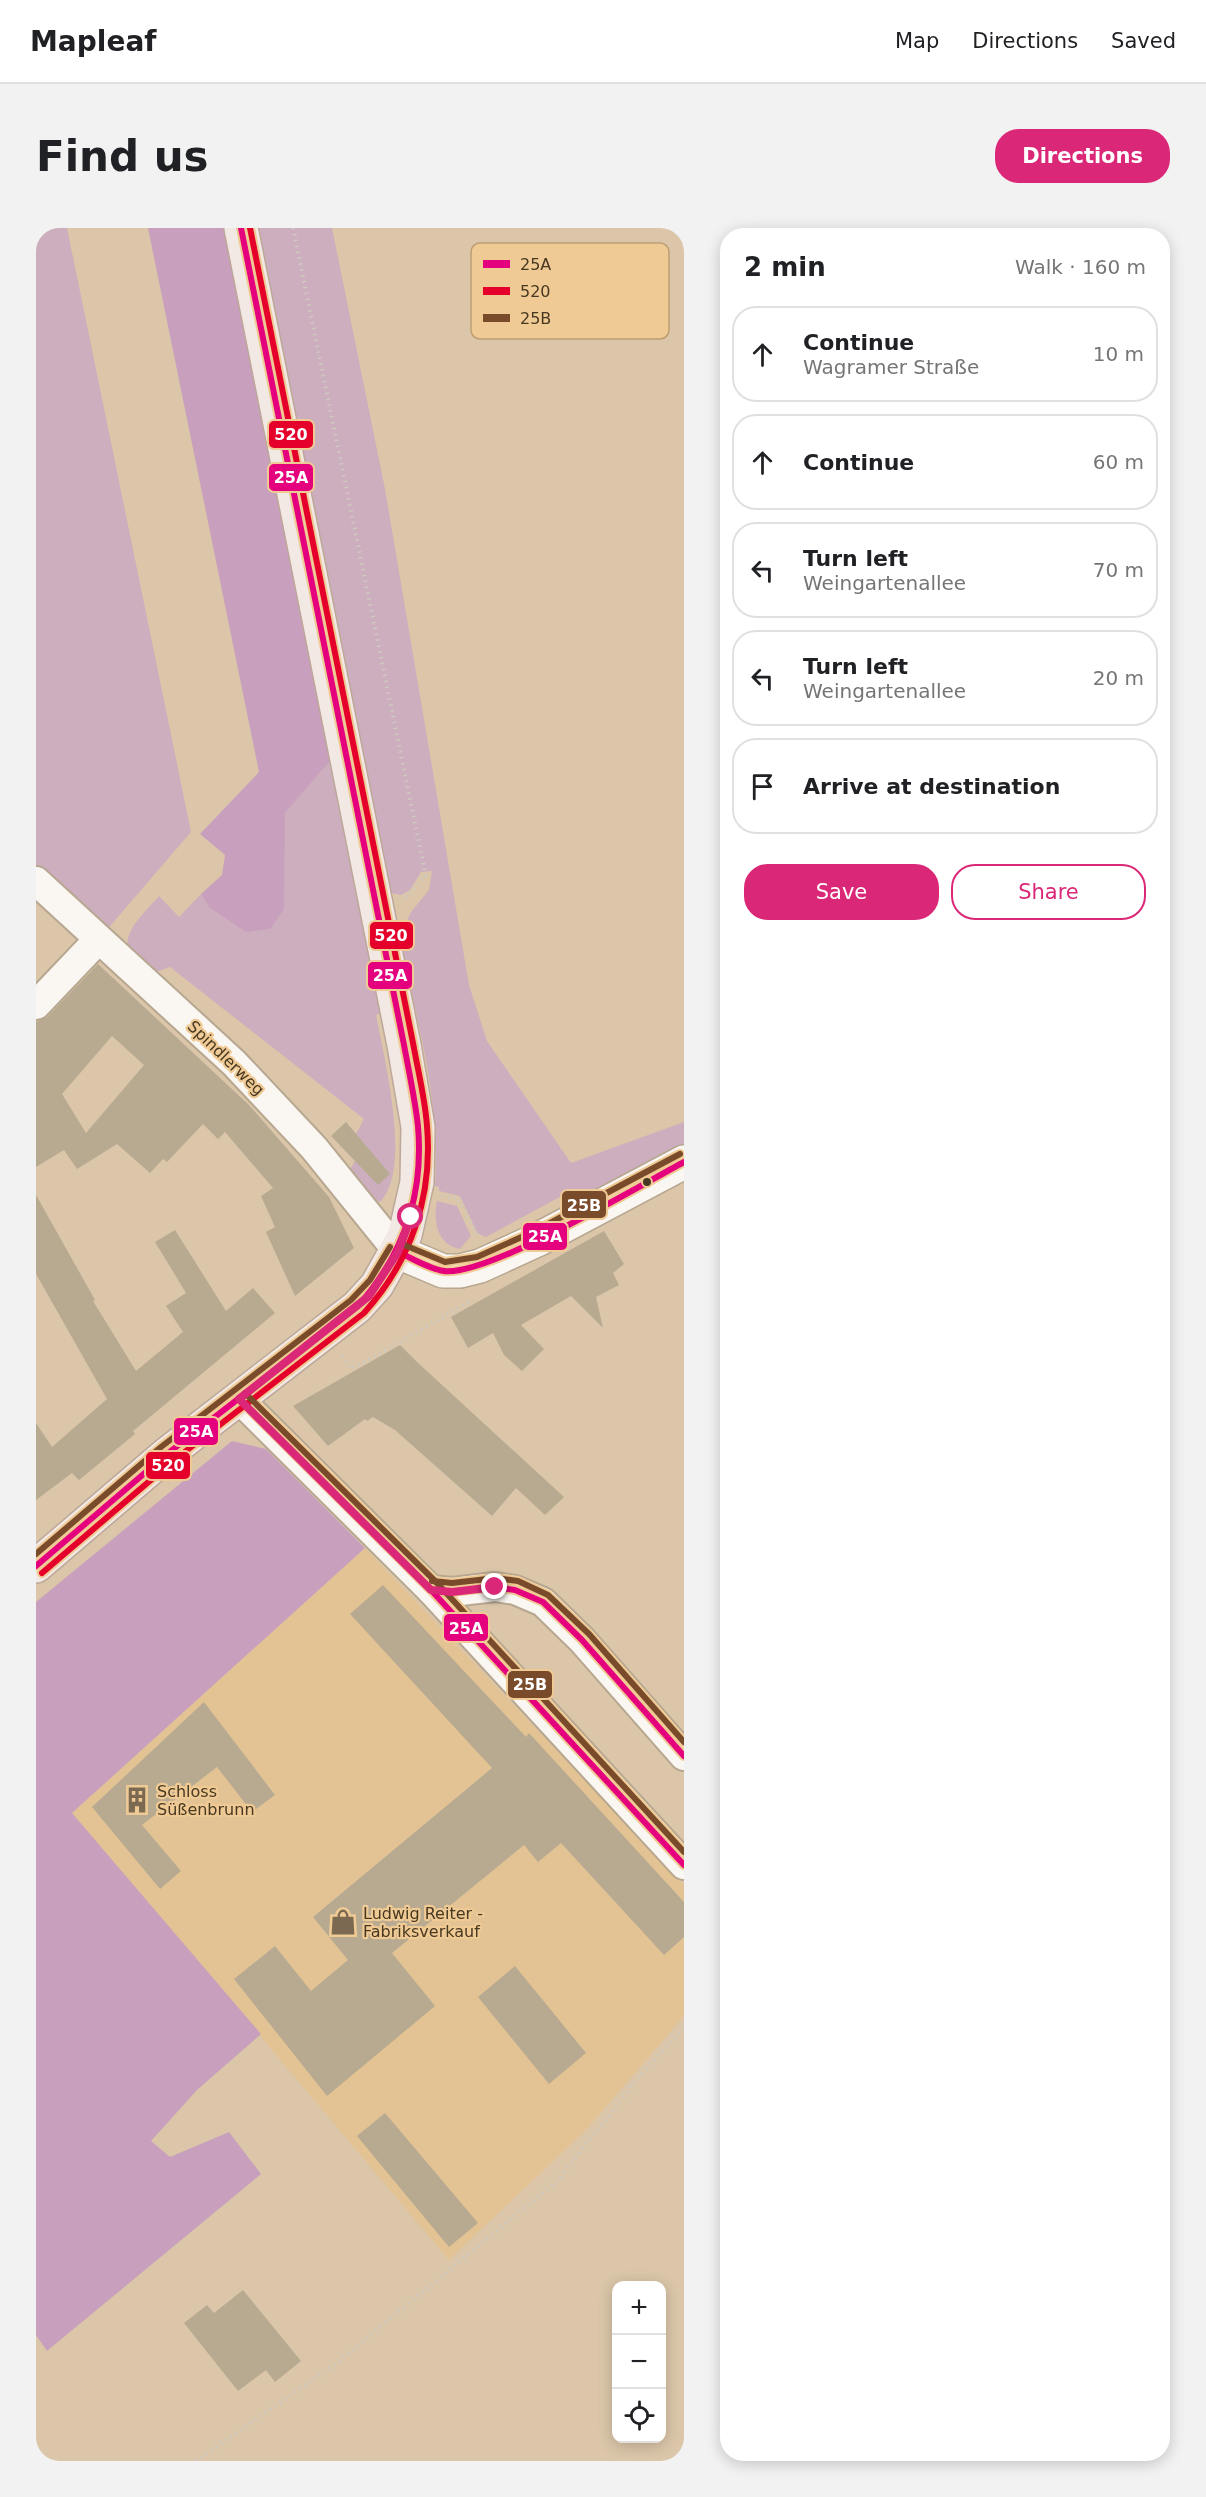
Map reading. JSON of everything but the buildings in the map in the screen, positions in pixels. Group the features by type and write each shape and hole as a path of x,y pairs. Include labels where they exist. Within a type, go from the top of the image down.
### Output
{"main road":[{"path":"36,1566 151,1467 369,1296 398,1252 414,1202 419,1146 415,1106 241,228"}],"street":[{"name":"Spindlerweg","path":"36,881 234,1063 314,1148 398,1252"},
{"path":"36,1005 98,940"},
{"path":"398,1252 443,1271 460,1271 480,1266 539,1239 684,1162"},
{"path":"239,1399 431,1590 684,1865"},
{"path":"431,1590 452,1592 495,1587 515,1590 543,1602 582,1640 684,1756"}],"path":[{"path":"293,228 426,877 379,923"},
{"path":"439,1196 459,1199 482,1245"},
{"path":"341,1354 351,1370 472,1300"},
{"path":"196,2461 334,2365 557,2181 643,2072 684,2028"}],"shaded area":[{"path":"36,228 67,228 191,832 98,940 36,881"},
{"path":"148,228 224,228 331,760 285,813 284,909 270,929 246,932 209,907 201,894 222,875 225,855 200,834 259,772"},
{"path":"258,228 332,228 385,489 469,985 487,1041 571,1163 684,1122 684,1145 610,1185 580,1195 571,1191 486,1237 477,1233 460,1196 439,1191 439,1187 435,1186 436,1155 431,1092 399,937 411,912 429,890 432,871 421,872 410,890 401,895 390,893"},
{"path":"331,760 381,1013 376,1015 393,1111 394,1164 390,1185 381,1201 374,1202 348,1173 355,1161 368,1148 356,1134 364,1119 170,967 153,973 137,962 128,950 128,941 134,925 159,896 179,917 201,894 209,907 283,834 285,813"},
{"path":"437,1201 457,1206 471,1236 460,1249 446,1243 438,1231"},
{"path":"232,1441 266,1449 365,1548 72,1813 261,2034 197,2090 151,2141 170,2157 229,2132 261,2174 47,2351 36,2335 36,1602"},
{"path":"365,1548 684,1885 684,2016 586,2130 449,2260 72,1813"}],"transit line":[{"name":"25A","path":"36,1566 167,1454 357,1307 387,1267 398,1246 407,1223 417,1176 418,1126 412,1086 241,228"},
{"name":"520","path":"42,1573 173,1461 364,1313 395,1272 406,1250 422,1203 426,1178 428,1152 425,1105 250,228"},
{"name":"25B","path":"402,1244 445,1262 477,1257 535,1231 680,1154"},
{"name":"25A","path":"398,1252 438,1270 465,1269 493,1260 563,1228 684,1162"},
{"name":"25B","path":"36,1554 161,1447 351,1300 370,1280 390,1247"},
{"name":"25B","path":"245,1393 438,1584 684,1852"},
{"name":"25A","path":"239,1399 431,1590 684,1865"},
{"name":"25A","path":"407,1566 431,1590 452,1592 495,1587 515,1590 543,1602 582,1640 684,1756"},
{"name":"25B","path":"432,1581 452,1583 496,1578 518,1581 548,1595 589,1634 684,1742"}],"place":[{"name":"Schloss Süßenbrunn","path":"137,1800"},
{"name":"Ludwig Reiter - Fabriksverkauf","path":"343,1922"}],"route":[{"path":"411,1217 398,1252 369,1296 239,1399 431,1590 452,1592 495,1587"}]}
